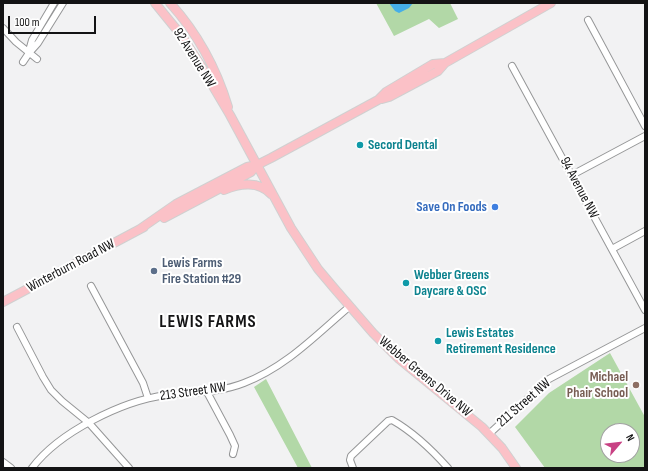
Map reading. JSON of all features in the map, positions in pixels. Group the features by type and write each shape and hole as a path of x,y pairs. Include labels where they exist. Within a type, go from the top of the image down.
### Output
{"main road":[{"name":"92 Avenue NW","path":"155,3 181,35 230,115 257,165"},
{"name":"92 Avenue NW","path":"170,3 190,27 202,46 221,83 230,115"},
{"name":"Winterburn Road NW","path":"140,229 176,204 247,167 257,165 378,100 389,97 438,71 444,63 551,3"},
{"name":"Winterburn Road NW","path":"3,302 251,172 257,165"},
{"name":"Webber Greens Drive NW","path":"257,165 291,228 318,269 349,306 399,359 467,413 489,434 516,468"},
{"path":"202,198 228,188 250,185 262,187 275,199"}],"street":[{"path":"29,53 32,40 54,3"},
{"path":"23,62 38,43 63,3"},
{"path":"588,20 645,126"},
{"path":"3,28 16,42 37,59"},
{"name":"94 Avenue NW","path":"512,66 645,310"},
{"path":"572,175 645,136"},
{"path":"612,248 645,231"},
{"path":"91,286 143,383 148,398"},
{"name":"213 Street NW","path":"32,468 56,444 89,423 120,408 148,398 224,389 244,383 276,367 302,348 349,306"},
{"path":"17,327 51,390 89,423 129,468"},
{"name":"211 Street NW","path":"489,434 549,379 645,328"},
{"path":"207,392 230,435 234,446 233,454"},
{"path":"352,466 351,456 388,421 392,420 401,425 436,454 448,468"},
{"path":"3,462 11,468"}],"green space":[{"path":"376,3 450,3 458,19 439,28 429,19 394,36"},
{"path":"610,353 645,417 645,468 545,468 515,427 549,393"},
{"path":"266,379 312,468 298,468 254,387"}],"water":[{"path":"389,3 413,3 409,8 399,13 395,11"}],"place":[{"name":"Secord Dental","path":"360,145"},
{"name":"Save On Foods","path":"495,207"},
{"name":"Lewis Farms Fire Station #29","path":"154,271"},
{"name":"Webber Greens Daycare & OSC","path":"406,283"},
{"name":"Lewis Estates Retirement Residence","path":"438,341"},
{"name":"Michael Phair School","path":"636,385"}],"district":[{"name":"LEWIS FARMS","path":"208,322"}]}
